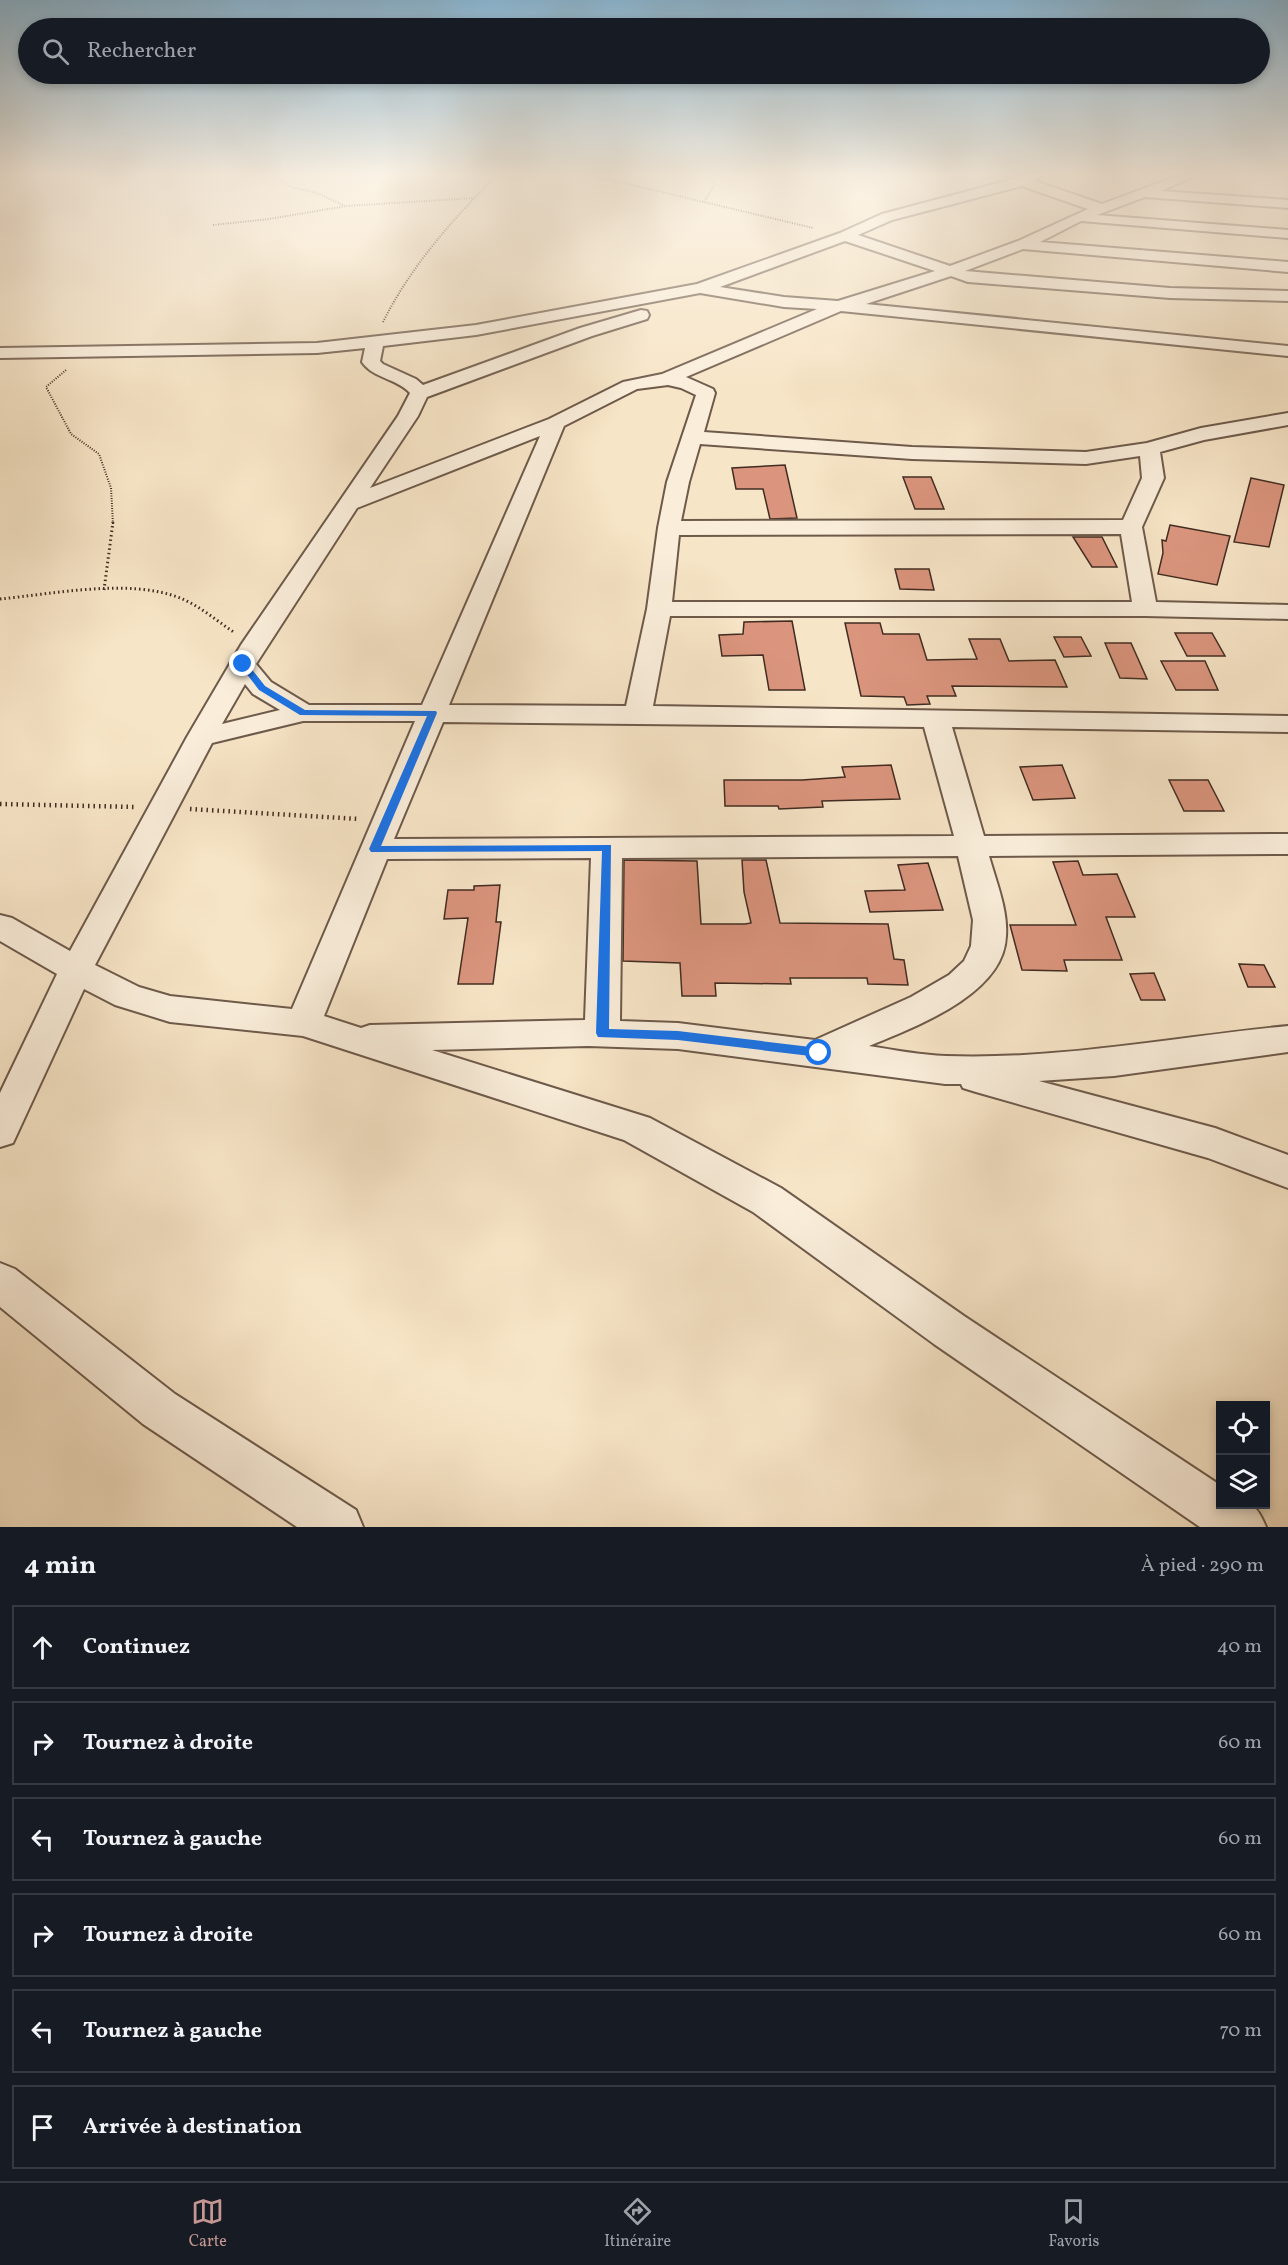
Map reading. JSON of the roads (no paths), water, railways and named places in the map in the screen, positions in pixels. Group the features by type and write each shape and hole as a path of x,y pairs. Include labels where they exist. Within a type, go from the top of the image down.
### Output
{"street":[{"path":"0,353 75,350 317,348 476,330 704,289 815,247"},
{"path":"880,247 968,277 1170,293 1288,296"},
{"path":"351,503 556,423 639,382 669,378 839,306 913,285 1014,247"},
{"path":"1059,247 1287,268"},
{"path":"1268,247 1287,268"},
{"path":"0,1132 76,970 248,654 408,416 419,393 586,332 688,301 704,289 784,302 1288,351"},
{"path":"375,343 371,363 378,371 410,382 419,393"},
{"path":"639,714 659,609 669,528 678,482 706,393 695,386 669,378"},
{"path":"693,438 912,453 1086,458 1149,448 1201,434 1288,419"},
{"path":"304,1023 387,820 556,423"},
{"path":"1145,609 1131,527 1153,478 1149,448"},
{"path":"669,528 1131,527"},
{"path":"659,609 1145,609 1288,612"},
{"path":"248,654 262,688 303,713"},
{"path":"201,737 303,713 639,714 1288,724"},
{"path":"819,1053 925,1005 957,987 972,974 982,960 990,938 987,910 972,846 936,719"},
{"path":"375,849 1288,844"},
{"path":"602,1033 607,848"},
{"path":"0,926 76,970 128,996 170,1009 304,1023 348,1039 637,1129 766,1200 949,1330 1242,1527"},
{"path":"348,1039 602,1033 678,1036 945,1070 1215,1144 1288,1172"},
{"path":"945,1070 1114,1062 1288,1039"},
{"path":"0,1282 159,1409 339,1527"}]}
